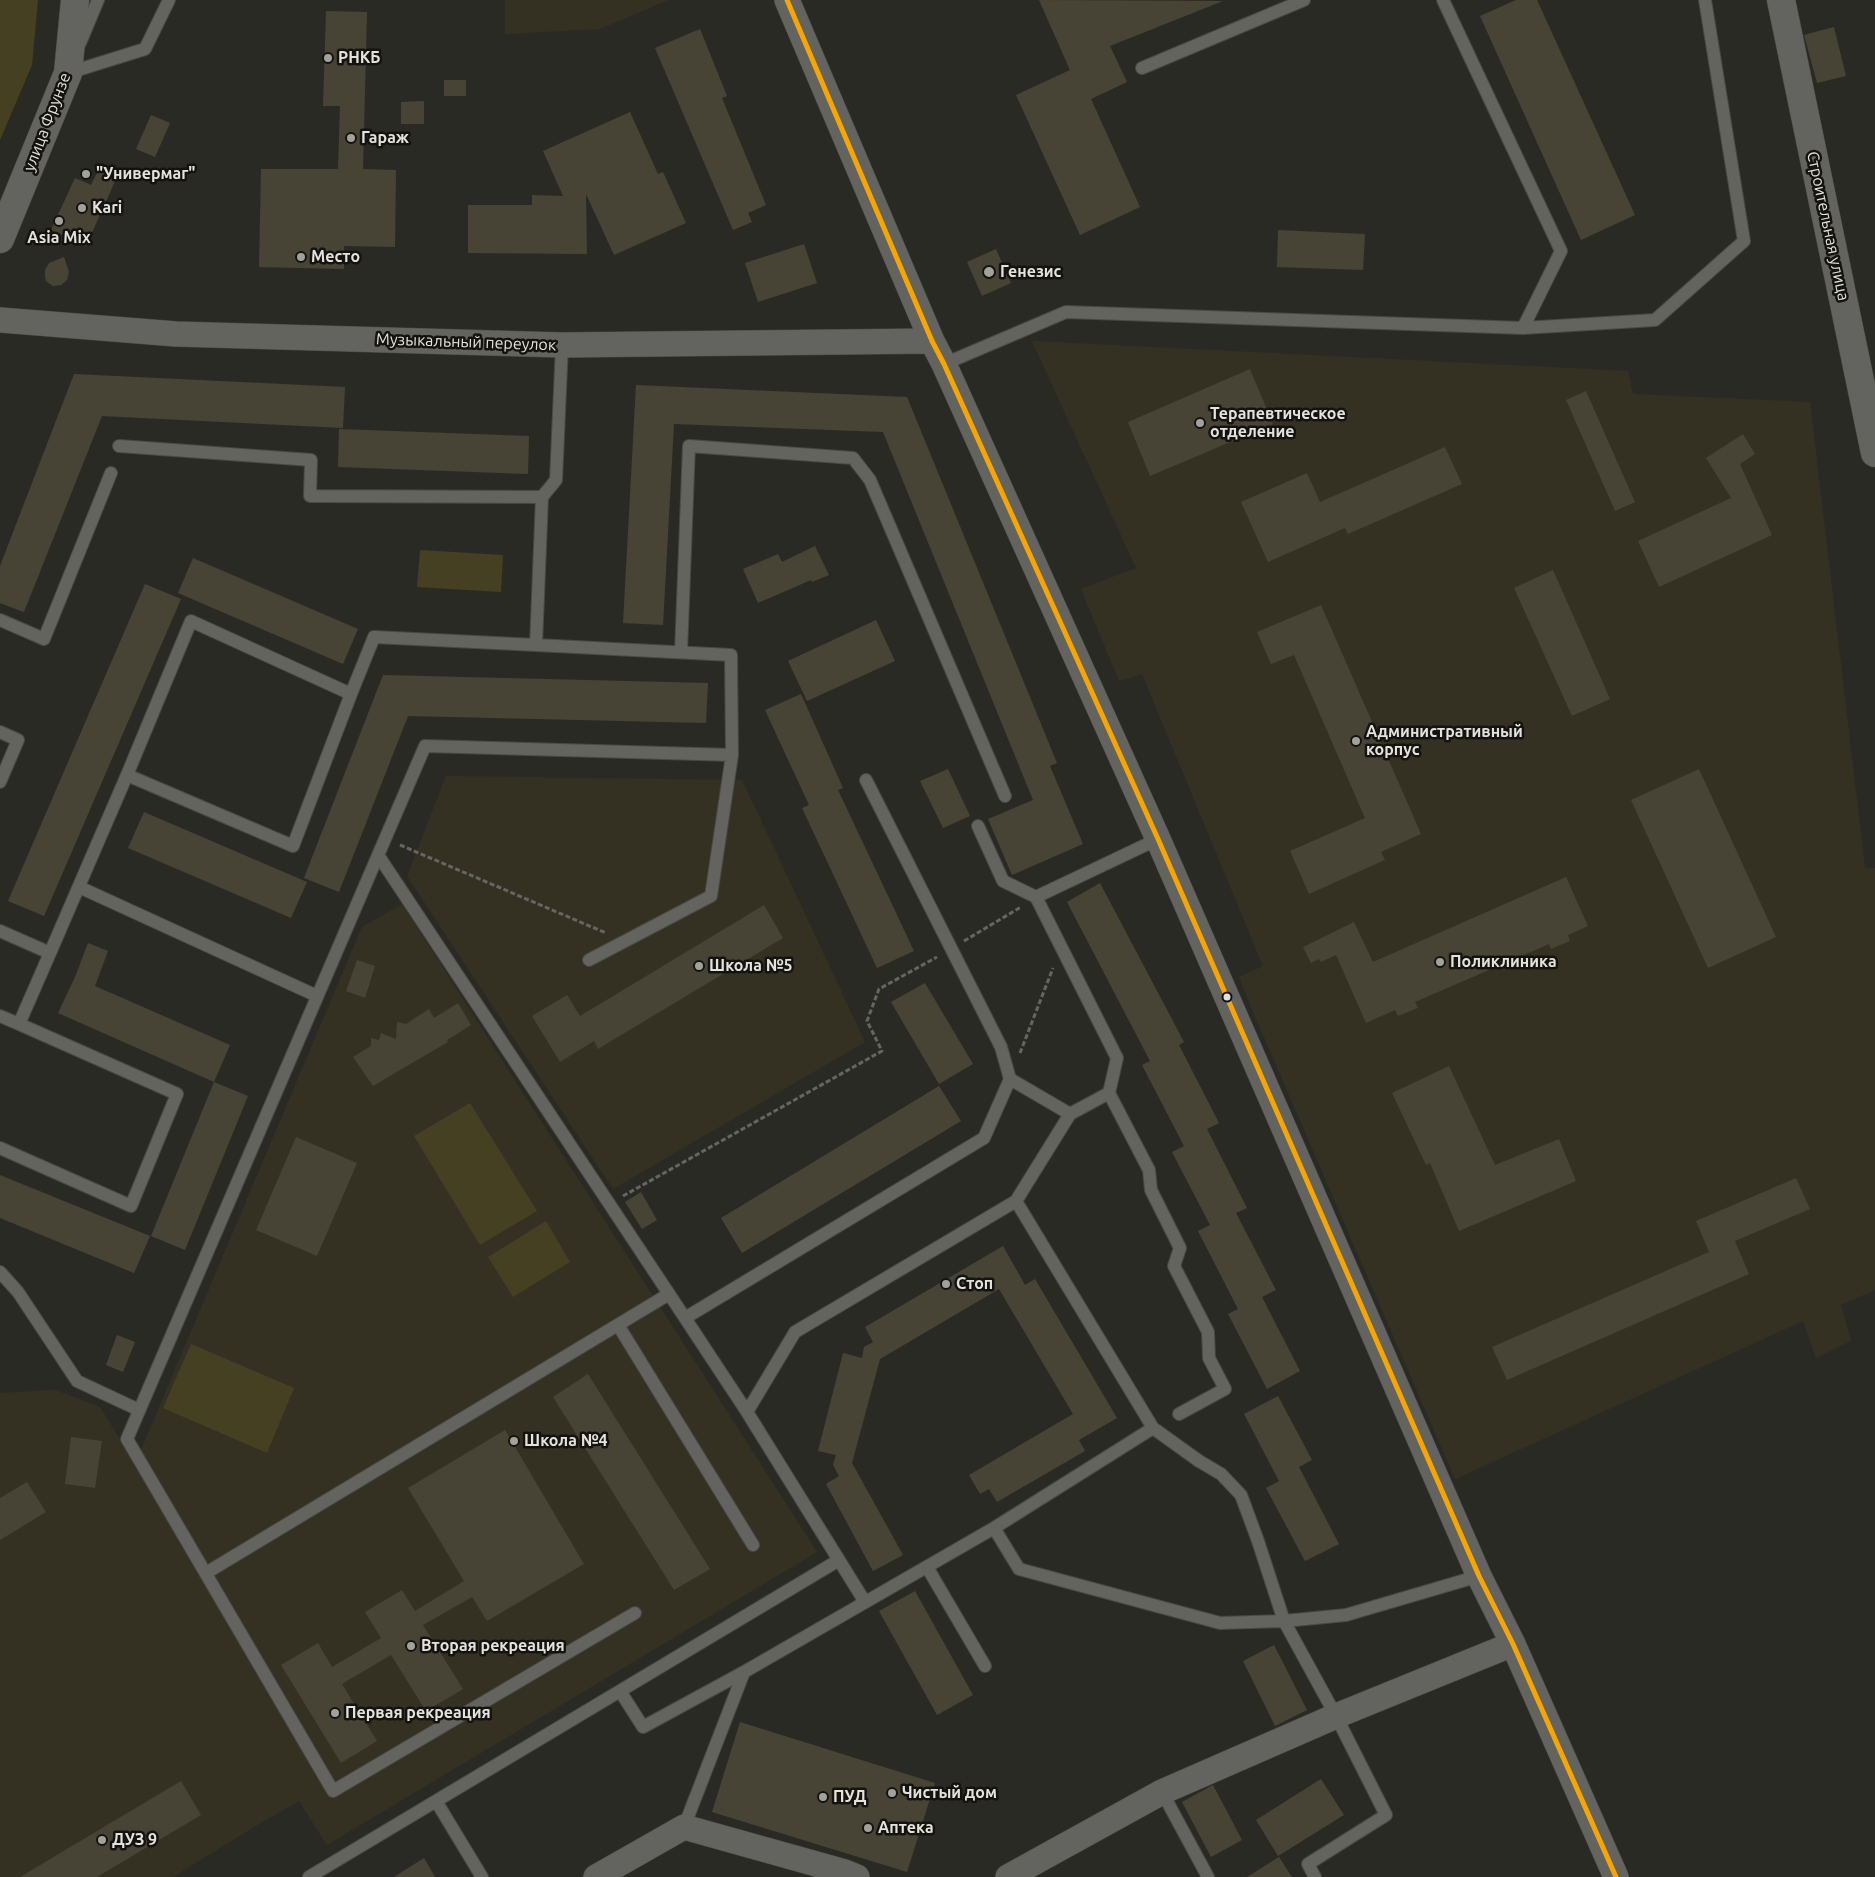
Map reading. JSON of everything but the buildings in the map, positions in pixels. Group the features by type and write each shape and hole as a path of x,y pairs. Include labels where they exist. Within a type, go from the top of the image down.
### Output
{"main road":[{"name":"улица Фрунзе","path":"0,239 68,73 75,0"},
{"name":"Строительная улица","path":"1781,0 1875,452"}],"street":[{"path":"787,0 932,341 1158,839 1479,1576 1513,1644 1616,1877"},
{"path":"804,0 937,309 932,341"},
{"name":"Музыкальный переулок","path":"0,320 176,334 562,345 932,341"},
{"path":"1008,1877 1162,1792 1336,1716 1513,1644"},
{"path":"596,1877 684,1827 845,1872 856,1877"}],"lane":[{"path":"68,73 98,0"},
{"path":"68,73 146,49 168,0"},
{"path":"1142,68 1304,0"},
{"path":"1443,0 1560,251 1523,328"},
{"path":"944,364 1066,312 1523,328 1655,320 1744,241 1705,0"},
{"path":"536,645 542,497 556,480 562,345"},
{"path":"119,446 311,460 310,496 542,497"},
{"path":"681,652 689,446 853,458 870,480 1005,796"},
{"path":"0,620 44,639 111,473"},
{"path":"19,1024 127,775 191,621 351,694"},
{"path":"127,775 293,846 374,636 731,655 732,754 711,896 589,960"},
{"path":"0,732 18,740 0,782"},
{"path":"635,1613 333,1791 127,1439 425,746 732,754"},
{"path":"685,1318 984,1138 1010,1079 1001,1047 866,780"},
{"path":"978,826 1003,881 1036,897 1117,1058 1109,1093 1149,1170 1150,1190 1180,1248 1174,1266 1208,1332 1209,1358 1225,1389 1179,1414"},
{"path":"1036,897 1158,839"},
{"path":"378,855 747,1412 865,1602"},
{"path":"78,887 318,996"},
{"path":"0,931 50,953"},
{"path":"0,1016 177,1094 130,1206 0,1148"},
{"path":"1010,1079 1070,1114"},
{"path":"747,1412 795,1332 1016,1201 1070,1114 1109,1093"},
{"path":"1016,1201 1153,1428 1221,1474 1241,1495 1284,1621 1336,1716 1386,1815 1308,1864 1315,1877"},
{"path":"0,1272 18,1292 77,1381 139,1410"},
{"path":"206,1573 669,1294"},
{"path":"618,1325 753,1545"},
{"path":"620,1691 643,1727 744,1672 994,1528 1153,1428"},
{"path":"994,1528 1018,1569 1220,1624 1284,1621 1346,1615 1479,1576"},
{"path":"309,1877 839,1560"},
{"path":"927,1567 986,1666"},
{"path":"684,1827 744,1672"},
{"path":"1162,1792 1208,1877"},
{"path":"436,1801 482,1877"}],"path":[{"path":"416,851 625,941"},
{"path":"609,1203 882,1051 867,1021 879,989 952,949 1036,897"},
{"path":"1010,1079 1061,947"}],"shaded area":[{"path":"0,0 38,0 32,65 0,140"},
{"path":"505,0 668,0 600,29 505,34"},
{"path":"1032,341 1628,371 1633,394 1810,402 1865,868 1875,868 1875,1290 1841,1305 1851,1341 1816,1358 1803,1321 1455,1479 1239,977 1263,966 1142,674 1119,681 1081,589 1136,568"},
{"path":"420,550 503,555 501,592 417,587"},
{"path":"446,776 742,780 865,1042 613,1189 407,876"},
{"name":"Школа №4","path":"402,904 817,1552 327,1845 299,1801 173,1877 0,1877 0,1393 55,1390 100,1407 135,1464 362,927"},
{"path":"470,1103 537,1211 480,1245 414,1136"},
{"path":"546,1221 570,1262 513,1297 488,1257"},
{"path":"191,1344 294,1388 267,1453 163,1408"}],"transit line":[{"path":"787,0 932,341 1158,839 1479,1576 1513,1644 1616,1877"}],"place":[{"name":"РНКБ","path":"328,58"},
{"name":"Гараж","path":"351,138"},
{"name":"\"Универмаг\"","path":"86,174"},
{"name":"Kari","path":"82,208"},
{"name":"Asia Mix","path":"59,221"},
{"name":"Место","path":"301,257"},
{"name":"Генезис","path":"989,272"},
{"name":"Терапевтическое отделение","path":"1200,423"},
{"name":"Административный корпус","path":"1356,741"},
{"name":"Поликлиника","path":"1440,962"},
{"name":"Школа №5","path":"699,966"},
{"name":"Стоп","path":"946,1284"},
{"name":"Школа №4","path":"514,1441"},
{"name":"Вторая рекреация","path":"411,1646"},
{"name":"Первая рекреация","path":"335,1713"},
{"name":"Чистый дом","path":"892,1793"},
{"name":"ПУД","path":"823,1797"},
{"name":"Аптека","path":"868,1828"},
{"name":"ДУЗ 9","path":"102,1840"}]}
